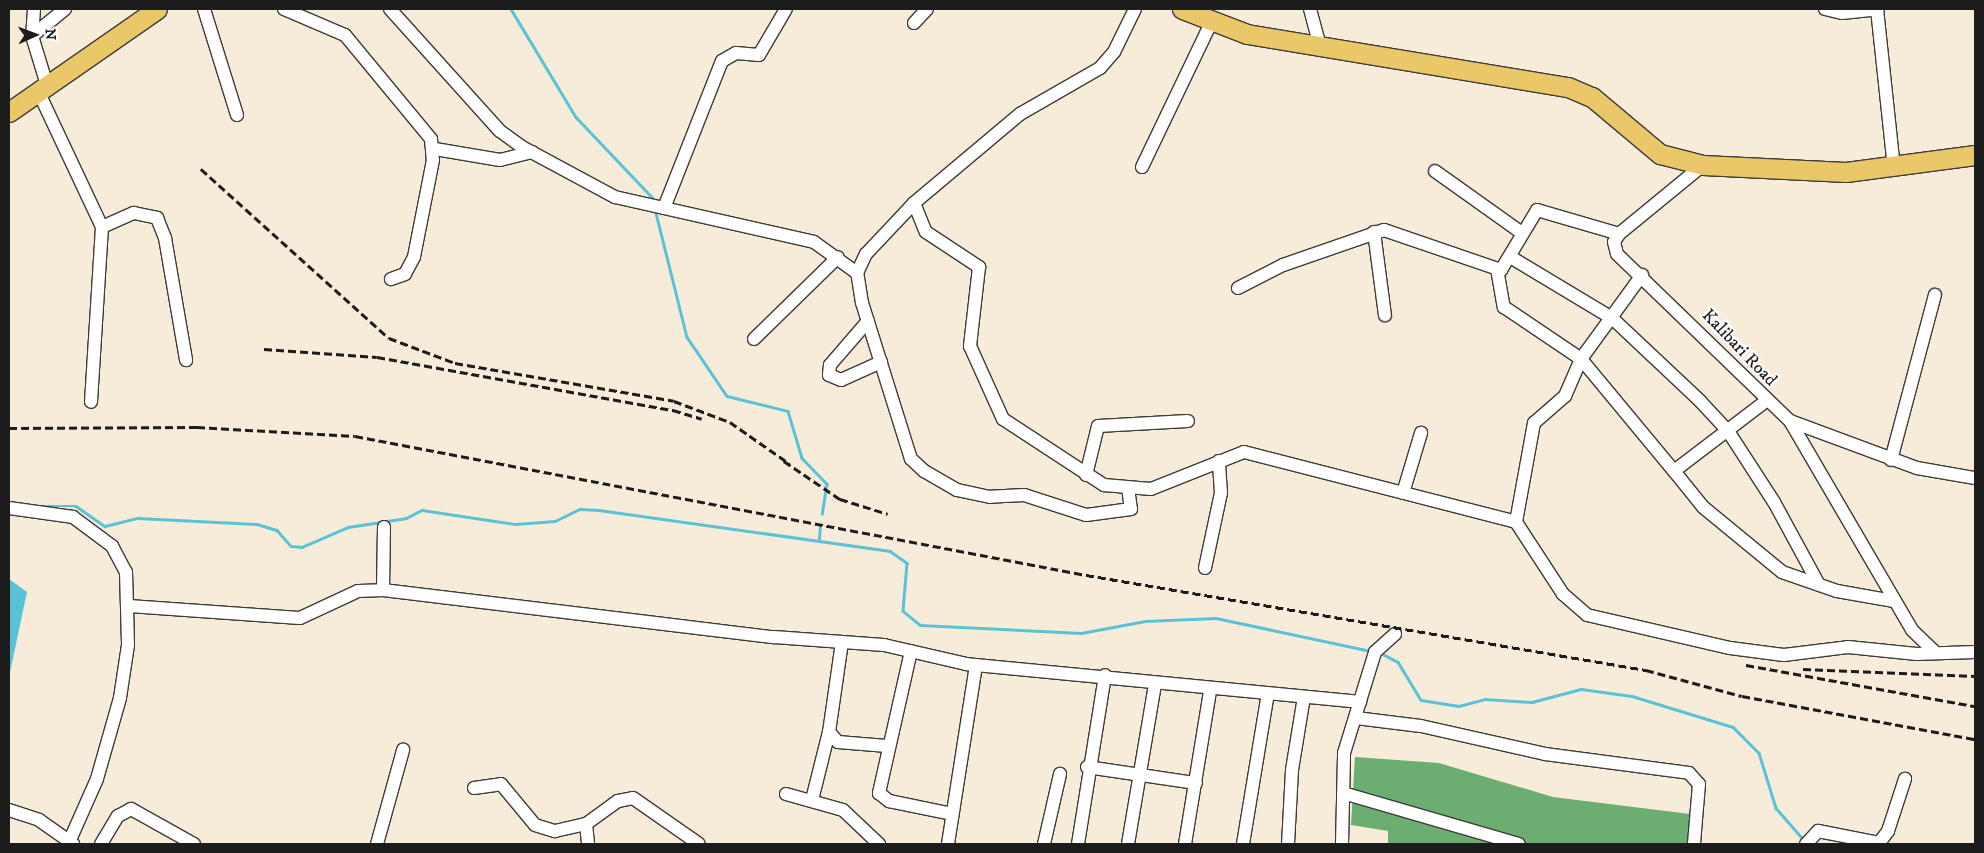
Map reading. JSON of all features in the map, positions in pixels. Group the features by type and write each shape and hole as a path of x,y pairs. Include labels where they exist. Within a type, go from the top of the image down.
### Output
{"highway":[{"path":"9,112 157,9"},
{"path":"1182,9 1211,23 1268,38 1319,43 1568,87 1592,97 1660,154 1703,165 1846,172 1894,169 1975,155"}],"street":[{"path":"34,9 32,36 43,88 102,227 91,402"},
{"path":"32,36 65,9"},
{"path":"204,9 237,115"},
{"path":"284,9 345,35 427,132 434,148 414,257 405,274 391,279"},
{"path":"390,9 500,131 532,152 615,197 806,239 838,257 857,273 868,321 912,460 940,481 980,496 1024,495 1086,515 1131,509 1128,488"},
{"path":"664,208 722,61 736,53 759,55 786,9"},
{"path":"914,23 927,9"},
{"path":"857,273 866,254 914,203 1020,114 1100,68 1114,52 1136,9"},
{"path":"1310,9 1319,43"},
{"path":"1825,9 1842,13 1878,9 1894,169"},
{"path":"1142,167 1211,23"},
{"path":"434,148 500,160 532,152"},
{"path":"1238,288 1283,265 1374,232 1399,232 1496,269 1505,268 1512,258 1532,215 1543,210 1619,234 1703,165"},
{"path":"1435,171 1522,233"},
{"path":"914,203 926,232 978,267 970,346 999,412 1018,431 1086,475 1112,488 1151,489 1244,452 1403,493 1488,511 1516,522 1563,594 1587,615 1730,648 1784,655 1848,647 1936,654 1975,652"},
{"path":"102,227 134,213 156,218 164,238 186,360"},
{"path":"1374,232 1385,315"},
{"name":"Kalibari Road","path":"1619,234 1614,249 1642,274 1766,401 1790,421 1891,460 1975,478"},
{"path":"754,340 838,257"},
{"path":"1512,258 1612,318 1728,431 1819,585"},
{"path":"1496,269 1504,308 1581,359 1703,507 1782,572 1819,585 1894,601"},
{"path":"1516,522 1534,423 1565,396 1581,359 1642,274"},
{"path":"1891,460 1935,295"},
{"path":"868,321 830,366 829,376 841,380 881,362"},
{"path":"1674,470 1766,401"},
{"path":"1790,421 1912,630 1936,654"},
{"path":"1086,475 1098,426 1188,422"},
{"path":"1403,493 1421,433"},
{"path":"1205,568 1221,493 1219,462"},
{"path":"9,508 65,514 101,537 122,560 129,606 125,671 110,742 72,842 39,820 9,810"},
{"path":"383,590 384,528"},
{"path":"129,606 300,618 358,591 383,590 842,642 912,651 976,665 1105,675 1210,691 1268,693 1360,702"},
{"path":"1342,844 1344,753 1375,652 1395,634"},
{"path":"812,800 829,732 842,642"},
{"path":"912,651 878,783 883,799 952,814"},
{"path":"948,844 976,665"},
{"path":"1078,844 1087,767 1105,675"},
{"path":"1128,844 1155,684"},
{"path":"1185,844 1210,691"},
{"path":"1243,844 1268,693"},
{"path":"1288,844 1292,770 1304,697"},
{"path":"1356,718 1421,726 1545,754 1689,773 1699,784 1694,844"},
{"path":"829,732 838,742 887,746"},
{"path":"377,844 403,750"},
{"path":"1087,767 1140,773 1196,783"},
{"path":"1044,844 1060,774"},
{"path":"1808,841 1822,831 1879,843 1888,832 1905,779"},
{"path":"474,788 501,784 530,820 544,830 586,824 618,801 633,798 700,844"},
{"path":"1343,793 1519,844"},
{"path":"786,794 843,810 879,844"},
{"path":"101,844 118,816 131,809 194,844"},
{"path":"586,824 588,844"}],"green space":[{"path":"1355,757 1439,763 1553,797 1698,815 1694,844 1388,844 1388,831 1351,825"}],"water":[{"path":"9,579 27,592 9,677"}],"waterway":[{"path":"511,9 576,117 653,198"},
{"path":"656,213 687,337 727,396 788,411 802,458 827,484 822,514"},
{"path":"34,506 76,506 105,526 138,518 257,524 277,530 291,546 302,547 348,527 406,518 422,510 515,524 555,521 580,509 599,510 890,551 907,563 903,611 920,625 1081,633 1145,621 1216,618 1371,651"},
{"path":"819,539 820,526"},
{"path":"1381,653 1398,662 1421,700 1459,706 1485,699 1532,702 1581,689 1632,696 1733,727 1759,753 1776,808 1804,840"}],"railway":[{"path":"201,169 389,338 455,363 674,401 730,422 790,464"},
{"path":"264,349 377,357 673,410 702,419"},
{"path":"9,428 197,427 355,436 1086,575 1646,670 1742,696 1975,739"},
{"path":"784,461 840,499 888,514"},
{"path":"1746,665 1975,706"},
{"path":"1803,669 1975,676"}]}
